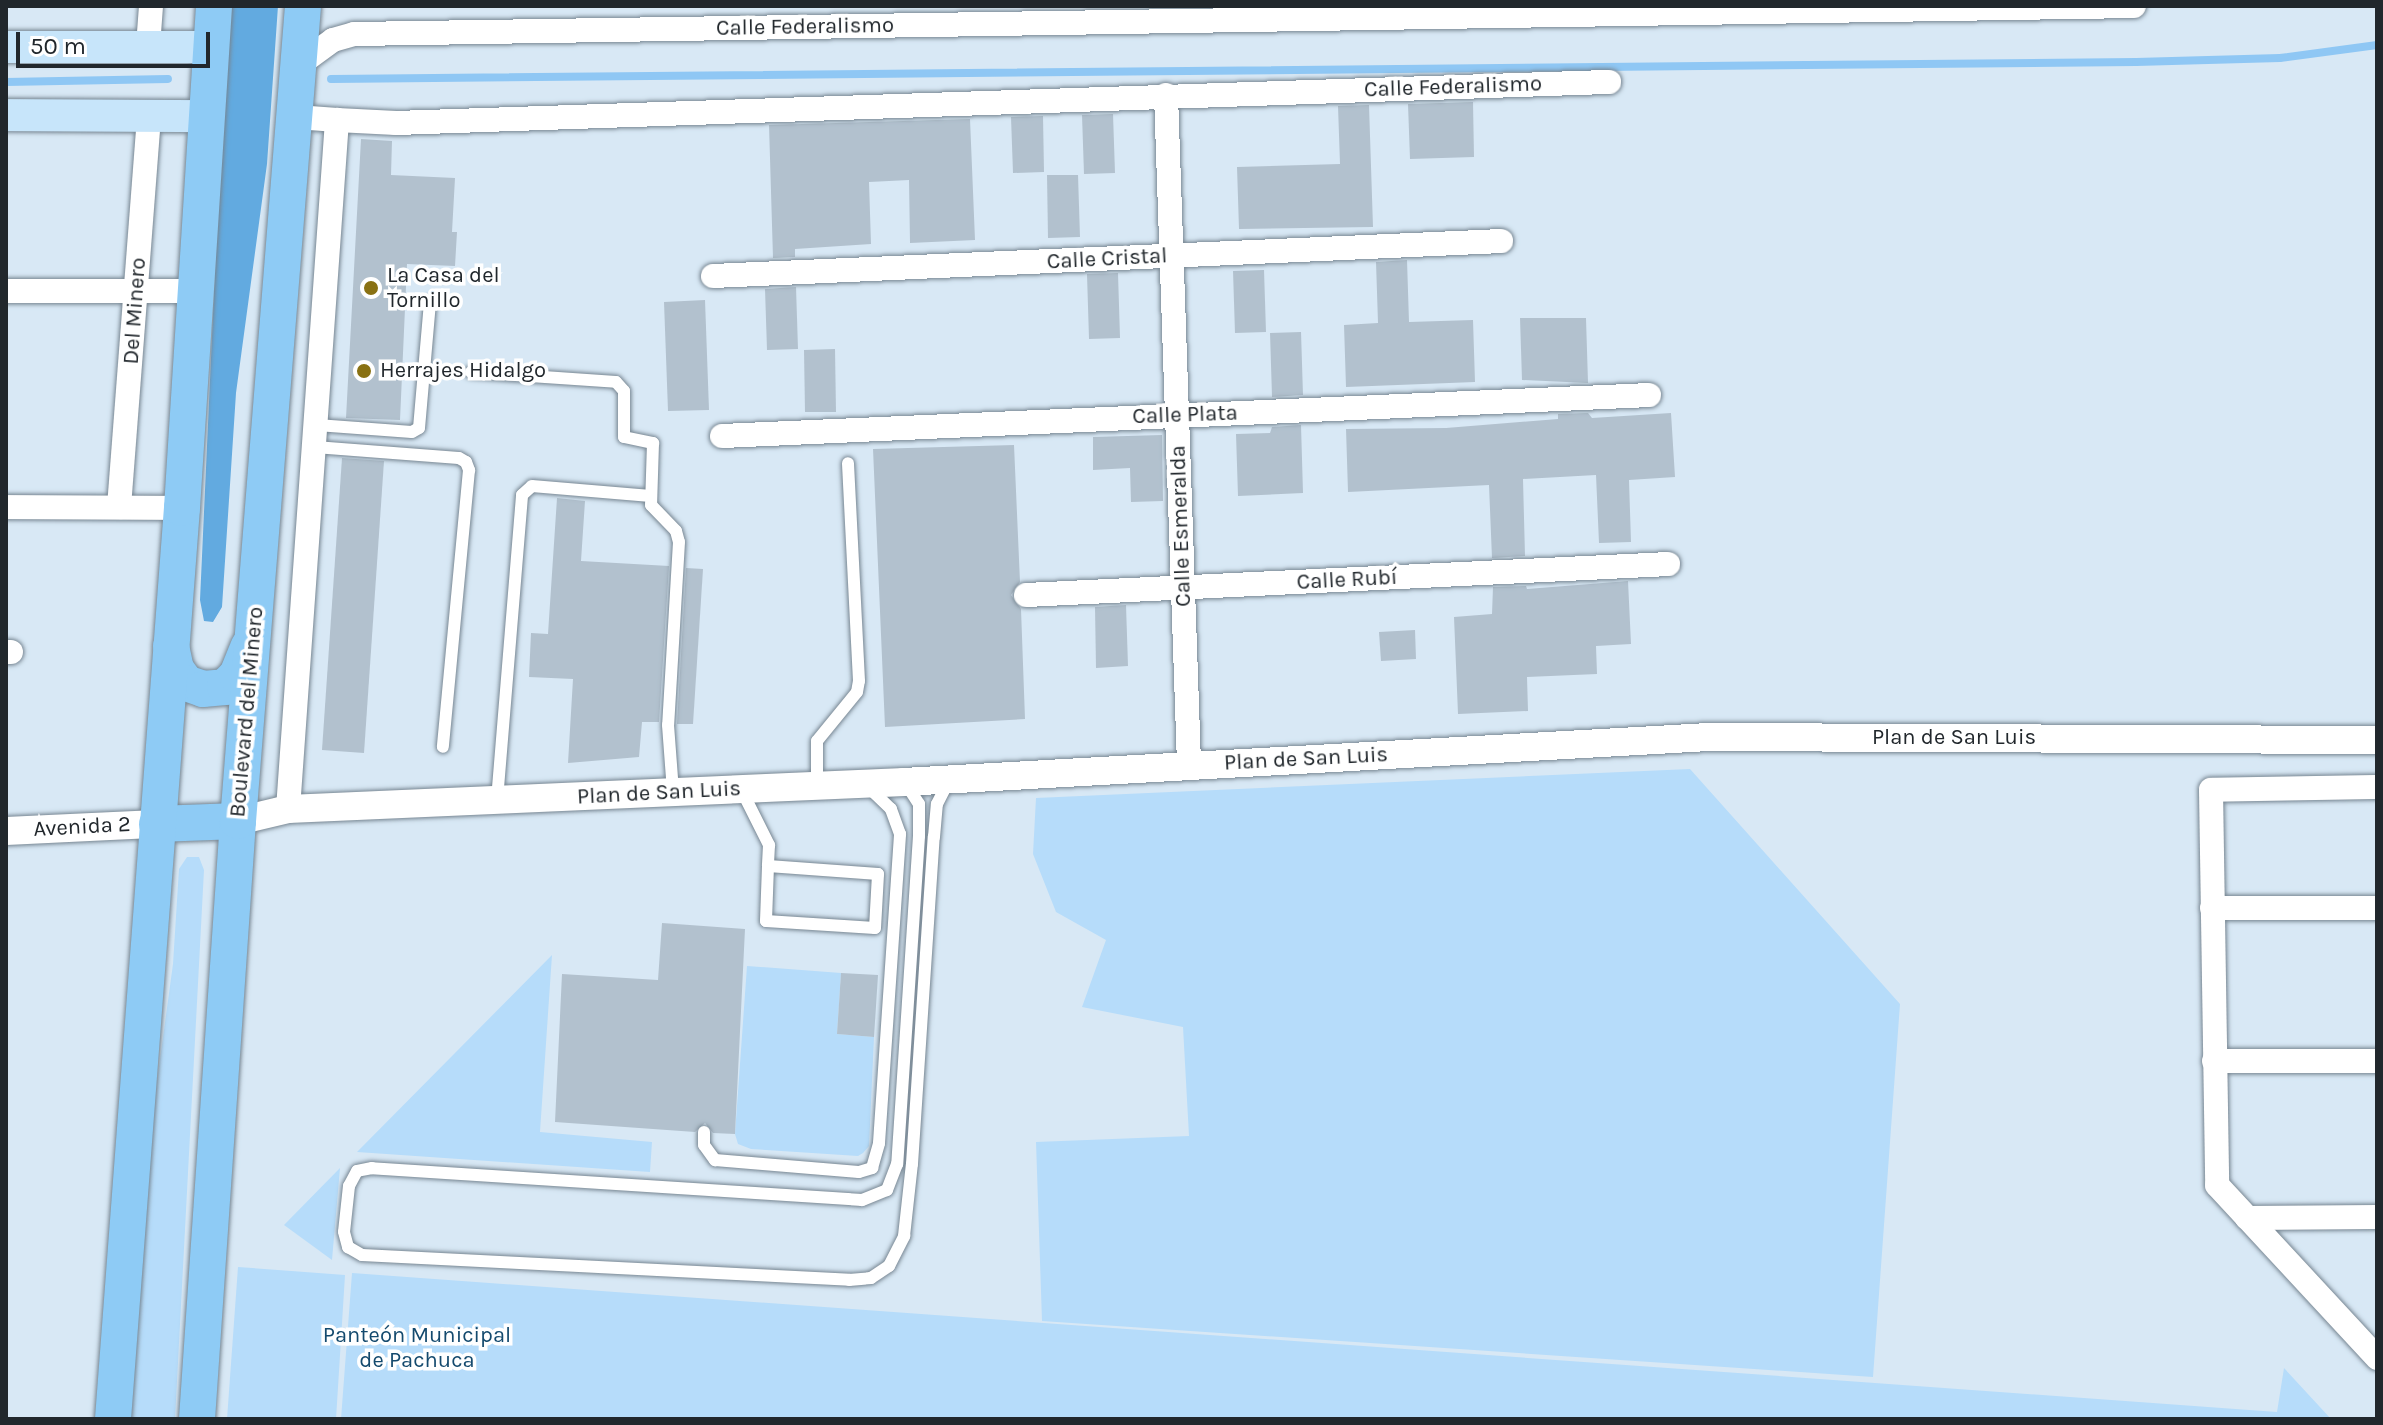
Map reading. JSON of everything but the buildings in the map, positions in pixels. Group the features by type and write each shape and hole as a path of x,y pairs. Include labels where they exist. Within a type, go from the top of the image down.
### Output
{"main road":[{"path":"113,1419 182,508 214,6"},
{"name":"Boulevard del Minero","path":"197,1419 238,821 303,6"},
{"path":"6,47 211,47"},
{"path":"6,115 206,116"},
{"path":"171,645 176,669 186,683 203,689 225,687 237,675 254,626"},
{"path":"157,824 238,821"}],"street":[{"path":"148,46 151,6"},
{"name":"Calle Federalismo","path":"300,64 333,40 354,34 2134,6"},
{"name":"Calle Federalismo","path":"296,117 396,123 1609,82"},
{"name":"Calle Esmeralda","path":"1166,95 1189,765"},
{"name":"Del Minero","path":"119,507 149,115"},
{"path":"288,809 337,120"},
{"name":"Calle Cristal","path":"713,276 1501,241"},
{"path":"6,291 197,291"},
{"name":"Calle Plata","path":"722,436 1649,395"},
{"path":"6,507 182,508"},
{"name":"Calle Rubí","path":"1026,595 1668,564"},
{"name":"Plan de San Luis","path":"238,821 288,809 865,784 1709,737 2377,740"},
{"path":"2377,787 2211,790 2217,1185 2377,1358"},
{"name":"Avenida 2","path":"6,831 157,824"},
{"path":"2212,908 2377,908"},
{"path":"2214,1061 2377,1061"},
{"path":"2247,1218 2377,1217"}],"lane":[{"path":"316,436 412,432 419,428 430,302"},
{"path":"471,372 621,385 624,437 653,443 653,510 676,531 679,542 668,725 673,792"},
{"path":"316,436 459,458 466,462 469,470 443,747"},
{"path":"817,785 817,741 857,692 859,681 848,463"},
{"path":"497,800 522,495 532,486 651,496"},
{"path":"904,782 919,804 919,836 897,1164 887,1190 862,1200 372,1168 357,1171 349,1186 344,1232 348,1247 362,1255 849,1280 871,1278 889,1266 904,1236 912,1164 937,804 950,779"},
{"path":"704,1132 704,1145 715,1160 859,1172 872,1168 879,1143 900,834 891,809 865,784"},
{"path":"741,789 769,845 768,866 766,921 875,928 878,874 768,866"}],"green space":[{"path":"1690,769 1900,1004 1873,1377 1042,1321 1036,1142 1189,1136 1183,1027 1082,1007 1106,940 1056,912 1033,854 1036,798"},
{"path":"187,857 199,857 204,870 175,1419 129,1419 146,1162 173,964 179,869"},
{"path":"552,955 540,1132 652,1142 650,1172 357,1152"},
{"path":"747,966 841,973 837,1034 874,1037 869,1146 863,1153 858,1156 751,1149 738,1144 735,1134"},
{"path":"340,1168 332,1260 284,1225"},
{"path":"238,1267 345,1275 336,1419 227,1419"},
{"name":"Panteón Municipal de Pachuca","path":"352,1273 2277,1412 2284,1368 2331,1419 341,1419"}],"shaded area":[{"path":"227,6 278,6 267,164 236,393 222,607 213,622 204,621 200,600"}],"waterway":[{"path":"331,79 2136,62 2280,58 2377,45"},
{"path":"6,82 168,79"}],"place":[{"name":"La Casa del Tornillo","path":"371,288"},
{"name":"Herrajes Hidalgo","path":"364,371"}]}
